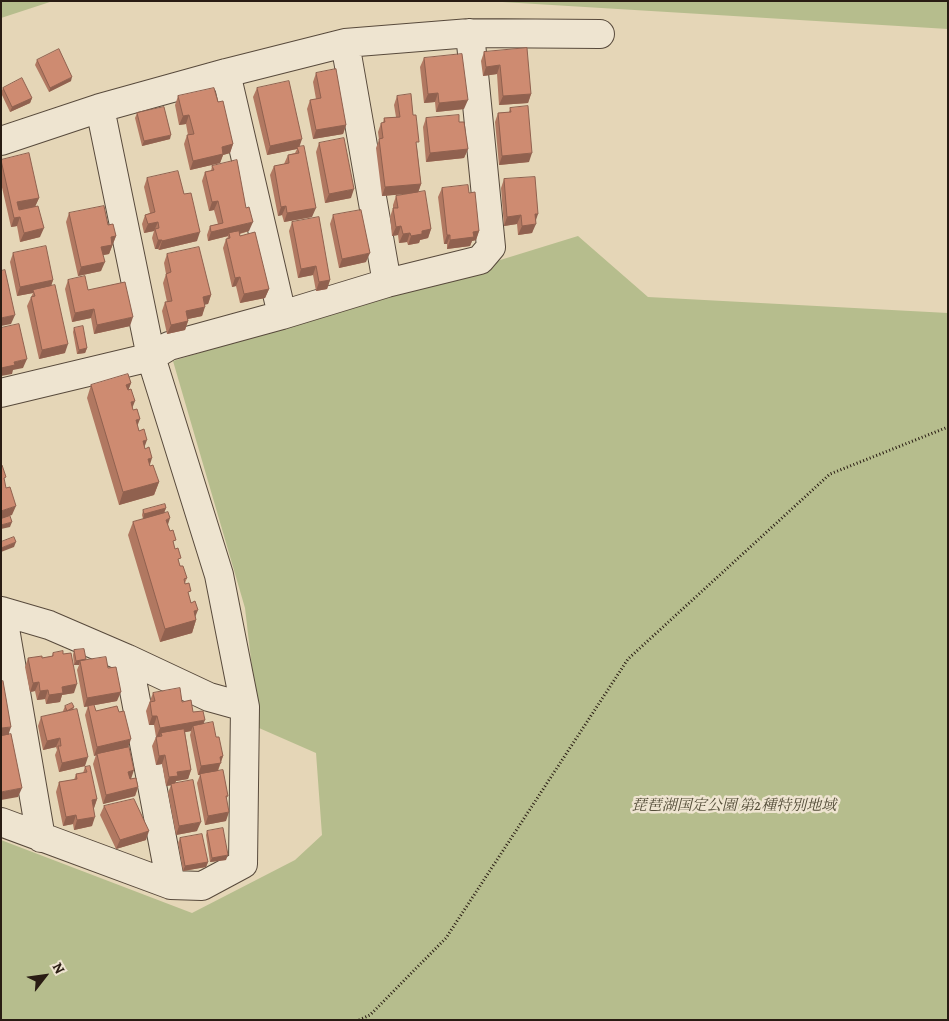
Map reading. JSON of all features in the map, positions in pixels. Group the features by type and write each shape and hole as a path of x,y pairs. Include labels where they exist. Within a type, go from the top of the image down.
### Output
{"street":[{"path":"1,141 100,108 226,72 345,43 470,33 600,34"},
{"path":"1,393 151,357 169,346 282,315 387,283 480,260 491,247 470,33"},
{"path":"345,43 387,283"},
{"path":"226,72 282,315"},
{"path":"1,822 171,885 202,886 243,864 245,707 219,575 151,357 100,108"},
{"path":"42,838 2,611 48,625 209,696 245,707"},
{"path":"128,659 171,885"}],"path":[{"path":"359,1020 370,1015 446,938 628,659 830,474 948,427"}],"green space":[{"path":"1,1 53,1 1,18"},
{"path":"486,1 948,1 948,29"},
{"name":"琵琶湖国定公園 第2種特別地域","path":"578,236 648,297 948,313 948,1020 1,1020 1,840 192,913 295,860 322,835 316,753 259,728 245,608 173,361"}],"building":[{"path":"527,48 531,94 503,96 500,65 486,67 484,52"},
{"path":"59,49 72,77 50,88 37,60"},
{"path":"462,54 468,100 439,103 438,93 428,94 424,58"},
{"path":"336,69 346,125 316,130 310,100 321,98 316,73"},
{"path":"22,78 32,98 12,107 3,88"},
{"path":"289,81 302,139 270,146 257,88"},
{"path":"214,88 218,102 223,101 233,144 222,147 223,154 193,161 187,135 194,134 189,115 183,116 178,96"},
{"path":"411,94 419,142 416,142 421,184 385,187 379,139 383,138 381,123 385,122 384,118 400,117 397,96"},
{"path":"528,106 532,153 502,156 498,113 511,112 510,108"},
{"path":"164,107 171,135 144,141 137,113"},
{"path":"459,115 459,122 464,122 468,149 430,153 426,118"},
{"path":"344,138 354,189 329,194 319,143"},
{"path":"304,146 316,208 287,213 286,206 281,207 274,166 289,163 288,155 299,153 297,147"},
{"path":"29,153 39,198 17,202 19,210 38,206 44,228 24,233 20,217 14,218 1,160"},
{"path":"237,160 246,208 249,207 253,222 211,232 210,226 223,223 218,201 212,202 205,172 214,170 212,166"},
{"path":"178,171 184,194 191,193 200,232 162,241 158,240 155,229 159,228 158,222 148,224 145,215 155,212 147,178"},
{"path":"535,177 538,214 535,214 536,224 522,226 521,215 507,217 504,179"},
{"path":"468,185 469,193 475,192 479,231 473,232 474,237 450,240 450,235 447,235 442,188"},
{"path":"425,191 431,229 422,231 422,234 411,236 410,233 403,234 401,226 396,227 393,208 398,208 396,196"},
{"path":"104,206 108,225 113,224 116,236 111,237 112,245 101,247 105,262 81,267 69,213"},
{"path":"361,210 370,253 342,259 333,215"},
{"path":"319,217 330,280 319,282 316,266 301,269 292,222"},
{"path":"239,231 240,236 255,232 269,289 244,294 240,277 235,278 226,239 230,238 229,233"},
{"path":"46,246 53,280 20,287 13,253"},
{"path":"199,247 211,295 203,297 205,307 186,311 188,321 171,325 165,302 172,301 166,274 171,272 167,254"},
{"path":"5,270 15,315 1,318 1,271"},
{"path":"85,276 88,290 125,282 133,317 97,325 94,309 75,313 68,280"},
{"path":"55,285 68,344 42,350 31,297 35,296 33,290"},
{"path":"19,324 27,359 14,362 15,365 1,368 1,328"},
{"path":"83,326 87,348 79,350 74,328"},
{"path":"128,374 131,383 126,385 128,390 131,389 135,401 131,402 133,410 137,409 140,419 136,420 139,431 144,429 147,440 143,441 145,449 149,447 152,458 148,459 150,466 153,465 159,482 123,492 91,385"},
{"path":"1,465 6,477 4,478 6,488 10,487 16,506 1,511"},
{"path":"165,504 166,508 144,514 143,510"},
{"path":"168,512 170,518 166,520 170,531 173,530 176,540 173,541 175,549 178,548 181,558 178,559 180,566 183,566 187,578 184,579 185,584 189,583 191,591 188,592 191,603 195,601 198,610 194,611 196,620 165,629 133,522"},
{"path":"10,516 12,522 1,525 1,519"},
{"path":"14,537 16,542 1,548 1,542"},
{"path":"84,649 86,659 76,661 74,650"},
{"path":"63,651 63,654 71,653 77,684 62,687 63,693 49,695 48,690 40,691 39,682 33,683 28,658 53,656 53,653"},
{"path":"106,657 108,668 116,667 121,692 87,698 80,661"},
{"path":"3,681 11,727 1,728 1,682"},
{"path":"180,688 182,702 191,700 193,712 203,711 205,720 160,728 157,716 152,716 150,702 155,701 153,693"},
{"path":"72,703 74,707 67,711 65,706"},
{"path":"94,705 96,711 117,706 119,712 124,711 131,739 97,747 88,706"},
{"path":"77,709 88,757 62,763 58,746 61,746 60,738 47,741 41,717"},
{"path":"213,722 216,737 219,737 223,756 220,757 221,763 201,766 193,726"},
{"path":"184,729 191,770 177,772 178,776 169,777 165,755 159,756 156,737 162,736 161,733"},
{"path":"11,734 22,788 1,792 1,736"},
{"path":"129,747 134,770 128,772 130,779 136,778 138,787 106,795 97,754"},
{"path":"90,766 97,799 92,800 95,817 77,820 76,815 66,817 59,782 77,779 76,774 87,772 85,767"},
{"path":"223,770 229,812 208,816 200,774"},
{"path":"193,780 201,822 179,826 171,784"},
{"path":"134,799 149,831 120,840 104,806"},
{"path":"223,828 228,855 212,858 207,831"},
{"path":"202,834 208,862 185,866 180,838"}]}
